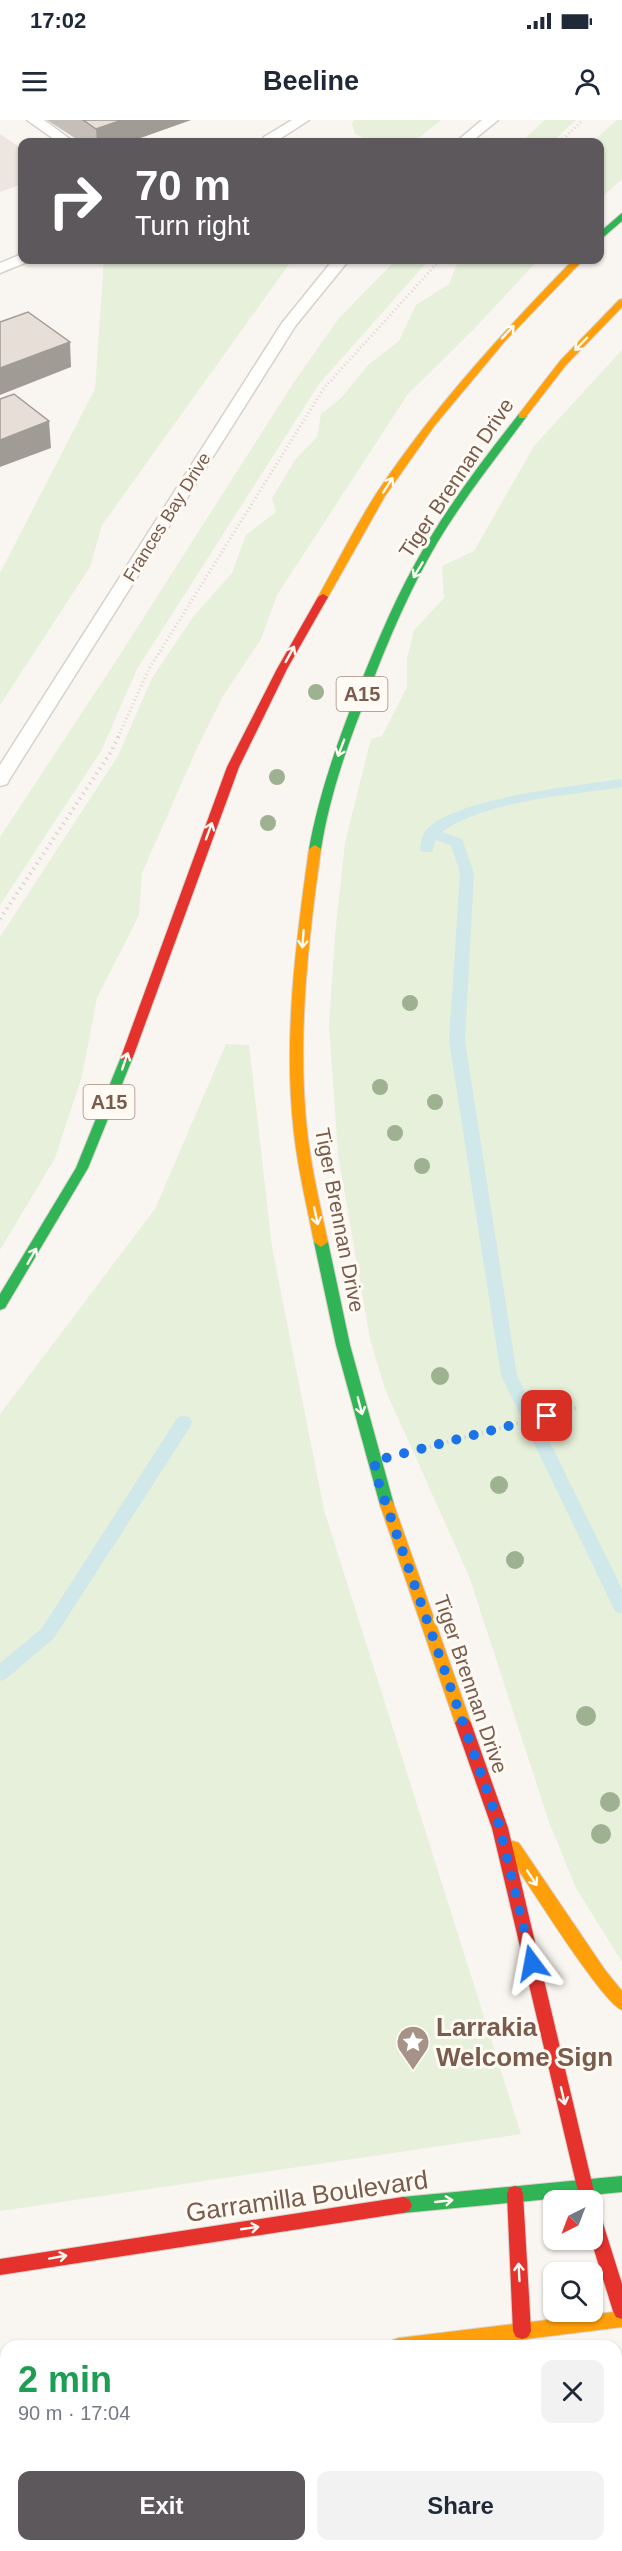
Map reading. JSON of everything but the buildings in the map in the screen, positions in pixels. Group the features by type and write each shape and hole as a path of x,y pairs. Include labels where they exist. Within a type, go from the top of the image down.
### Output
{"main road":[{"path":"604,233 622,216"},
{"name":"A15","path":"0,1305 82,1168 118,1082 188,885 233,767 282,669 388,483 439,412 508,332 574,264"},
{"name":"Tiger Brennan Drive","path":"585,2190 500,1828 379,1484 343,1345 304,1159 299,1116 299,1025 303,933 316,840 333,768 370,672 409,585 446,522 493,453 563,363 622,302"},
{"path":"500,1828 550,1906 622,2003"},
{"name":"Garramilla Boulevard","path":"600,2190 622,2184"},
{"path":"515,2194 524,2338"},
{"name":"Garramilla Boulevard","path":"0,2266 402,2205 515,2194 543,2194"},
{"path":"603,2250 622,2311"},
{"path":"493,2340 524,2338 622,2319"}],"lane":[{"path":"34,120 62,138"},
{"path":"277,138 302,120"},
{"path":"468,138 491,120"},
{"path":"0,268 18,261"},
{"name":"Frances Bay Drive","path":"0,780 290,323 338,264"}],"path":[{"path":"564,138 583,120"},
{"path":"0,919 111,752 149,669 324,388 436,264"},
{"path":"374,1461 579,1407"}],"shaded area":[{"path":"0,134 18,146 18,185 0,192"}],"green space":[{"path":"354,120 441,120 417,138 364,138 355,134 352,124"},
{"path":"545,120 576,120 556,138 525,138"},
{"path":"617,120 622,120 622,179 604,195 604,138 597,138"},
{"path":"104,264 289,264 102,525 90,567 0,705 0,573 95,389"},
{"path":"392,264 425,264 319,384 137,669 101,751 0,905 0,837 114,664 294,382 339,318"},
{"path":"457,264 534,264 475,328 408,394 277,595 261,639 223,696 197,748 142,873 139,915 97,998 82,1076 55,1158 0,1250 0,937 118,756 152,678 193,617 232,573 246,535 276,512 272,498 295,460 317,437 321,414 341,398 368,365 399,341 416,305 449,284"},
{"path":"622,350 622,1962 576,1888 549,1822 469,1576 385,1389 370,1339 338,1154 329,1026 335,935 345,843 371,739 382,736 407,687 407,659 414,630 444,598 442,566 474,551 534,446"},
{"path":"226,1044 249,1045 272,1247 324,1510 521,2134 0,2211 0,1414 155,1209"}],"waterway":[{"path":"431,833 445,822 492,806 622,783"},
{"path":"427,849 431,833"},
{"path":"431,833 457,842 467,873 457,1041 509,1375 622,1607"},
{"path":"0,1674 48,1633 184,1422"}],"traffic: fast":[{"path":"604,233 622,216"},
{"path":"315,849 326,795 343,743 374,662 408,587 446,520 522,416"},
{"path":"0,1305 82,1168 127,1057"},
{"path":"321,1242 343,1345 387,1505"},
{"path":"403,2205 622,2184"}],"traffic: slow":[{"path":"323,597 363,524 410,452 454,394 502,339 574,264"},
{"path":"522,416 563,363 622,302"},
{"path":"315,849 300,983 297,1084 303,1148 321,1242"},
{"path":"387,1505 463,1723"},
{"path":"513,1848 599,1975 622,2003"},
{"path":"449,2340 622,2319"}],"traffic: jam":[{"path":"127,1057 233,767 282,669 323,597"},
{"path":"463,1723 500,1828 586,2190"},
{"path":"515,2194 522,2331"},
{"path":"0,2267 403,2205"},
{"path":"603,2250 622,2311"}],"place":[{"name":"Larrakia Welcome Sign","path":"413,2071"}],"route":[{"path":"532,1963 500,1828 379,1484 374,1461 547,1416"}]}
